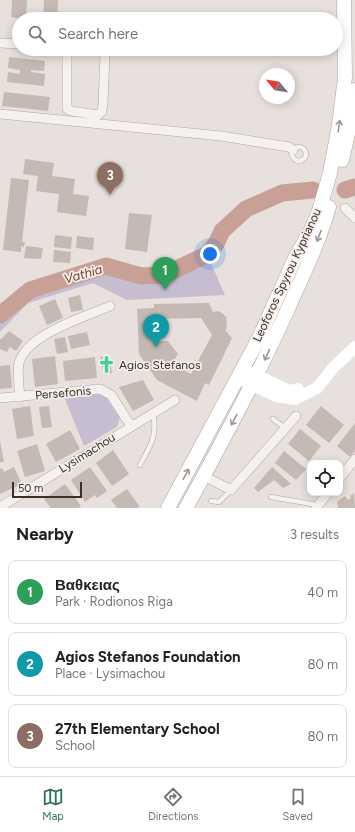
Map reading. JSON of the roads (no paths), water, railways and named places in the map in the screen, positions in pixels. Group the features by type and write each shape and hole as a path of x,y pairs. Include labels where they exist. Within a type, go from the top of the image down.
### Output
{"main road":[{"name":"Leoforos Spyrou Kyprianou","path":"168,508 259,338 295,258 311,230 318,211 330,173 339,125 345,77 344,0"},
{"name":"Leoforos Spyrou Kyprianou","path":"186,508 254,381 308,265 328,210 339,172 354,108 355,90"}],"street":[{"path":"0,42 12,43"},
{"path":"67,56 67,109 71,111 98,115 102,111 103,103 104,56"},
{"path":"0,114 221,136 289,147 293,150"},
{"path":"345,208 355,218"},
{"path":"20,397 18,374 20,362 28,348 53,330 110,306"},
{"path":"240,374 254,381 276,396 296,399 317,388 333,368 355,347"},
{"path":"254,381 289,390 299,389 333,368"},
{"name":"Persefonis","path":"0,398 100,389 111,395 131,426"},
{"name":"Lysimachou","path":"0,507 175,400"},
{"path":"204,476 231,490 296,416"},
{"path":"343,474 355,459"},
{"path":"318,507 326,496"}],"lane":[{"path":"140,465 152,442 156,425 153,413"},
{"path":"273,420 285,428"},
{"path":"211,501 219,502 231,490"},
{"path":"271,497 318,507"}],"waterway":[{"name":"Vathia","path":"345,190 355,187"},
{"name":"Vathia","path":"0,315 30,290 106,266 141,276 164,275 206,255 216,244 222,231 246,209 282,193 313,190"}],"place":[{"name":"27th Elementary School","path":"110,195"},
{"name":"Βαθκειας","path":"165,290"},
{"name":"Agios Stefanos Foundation","path":"156,347"},
{"name":"Agios Stefanos","path":"106,365"}]}
